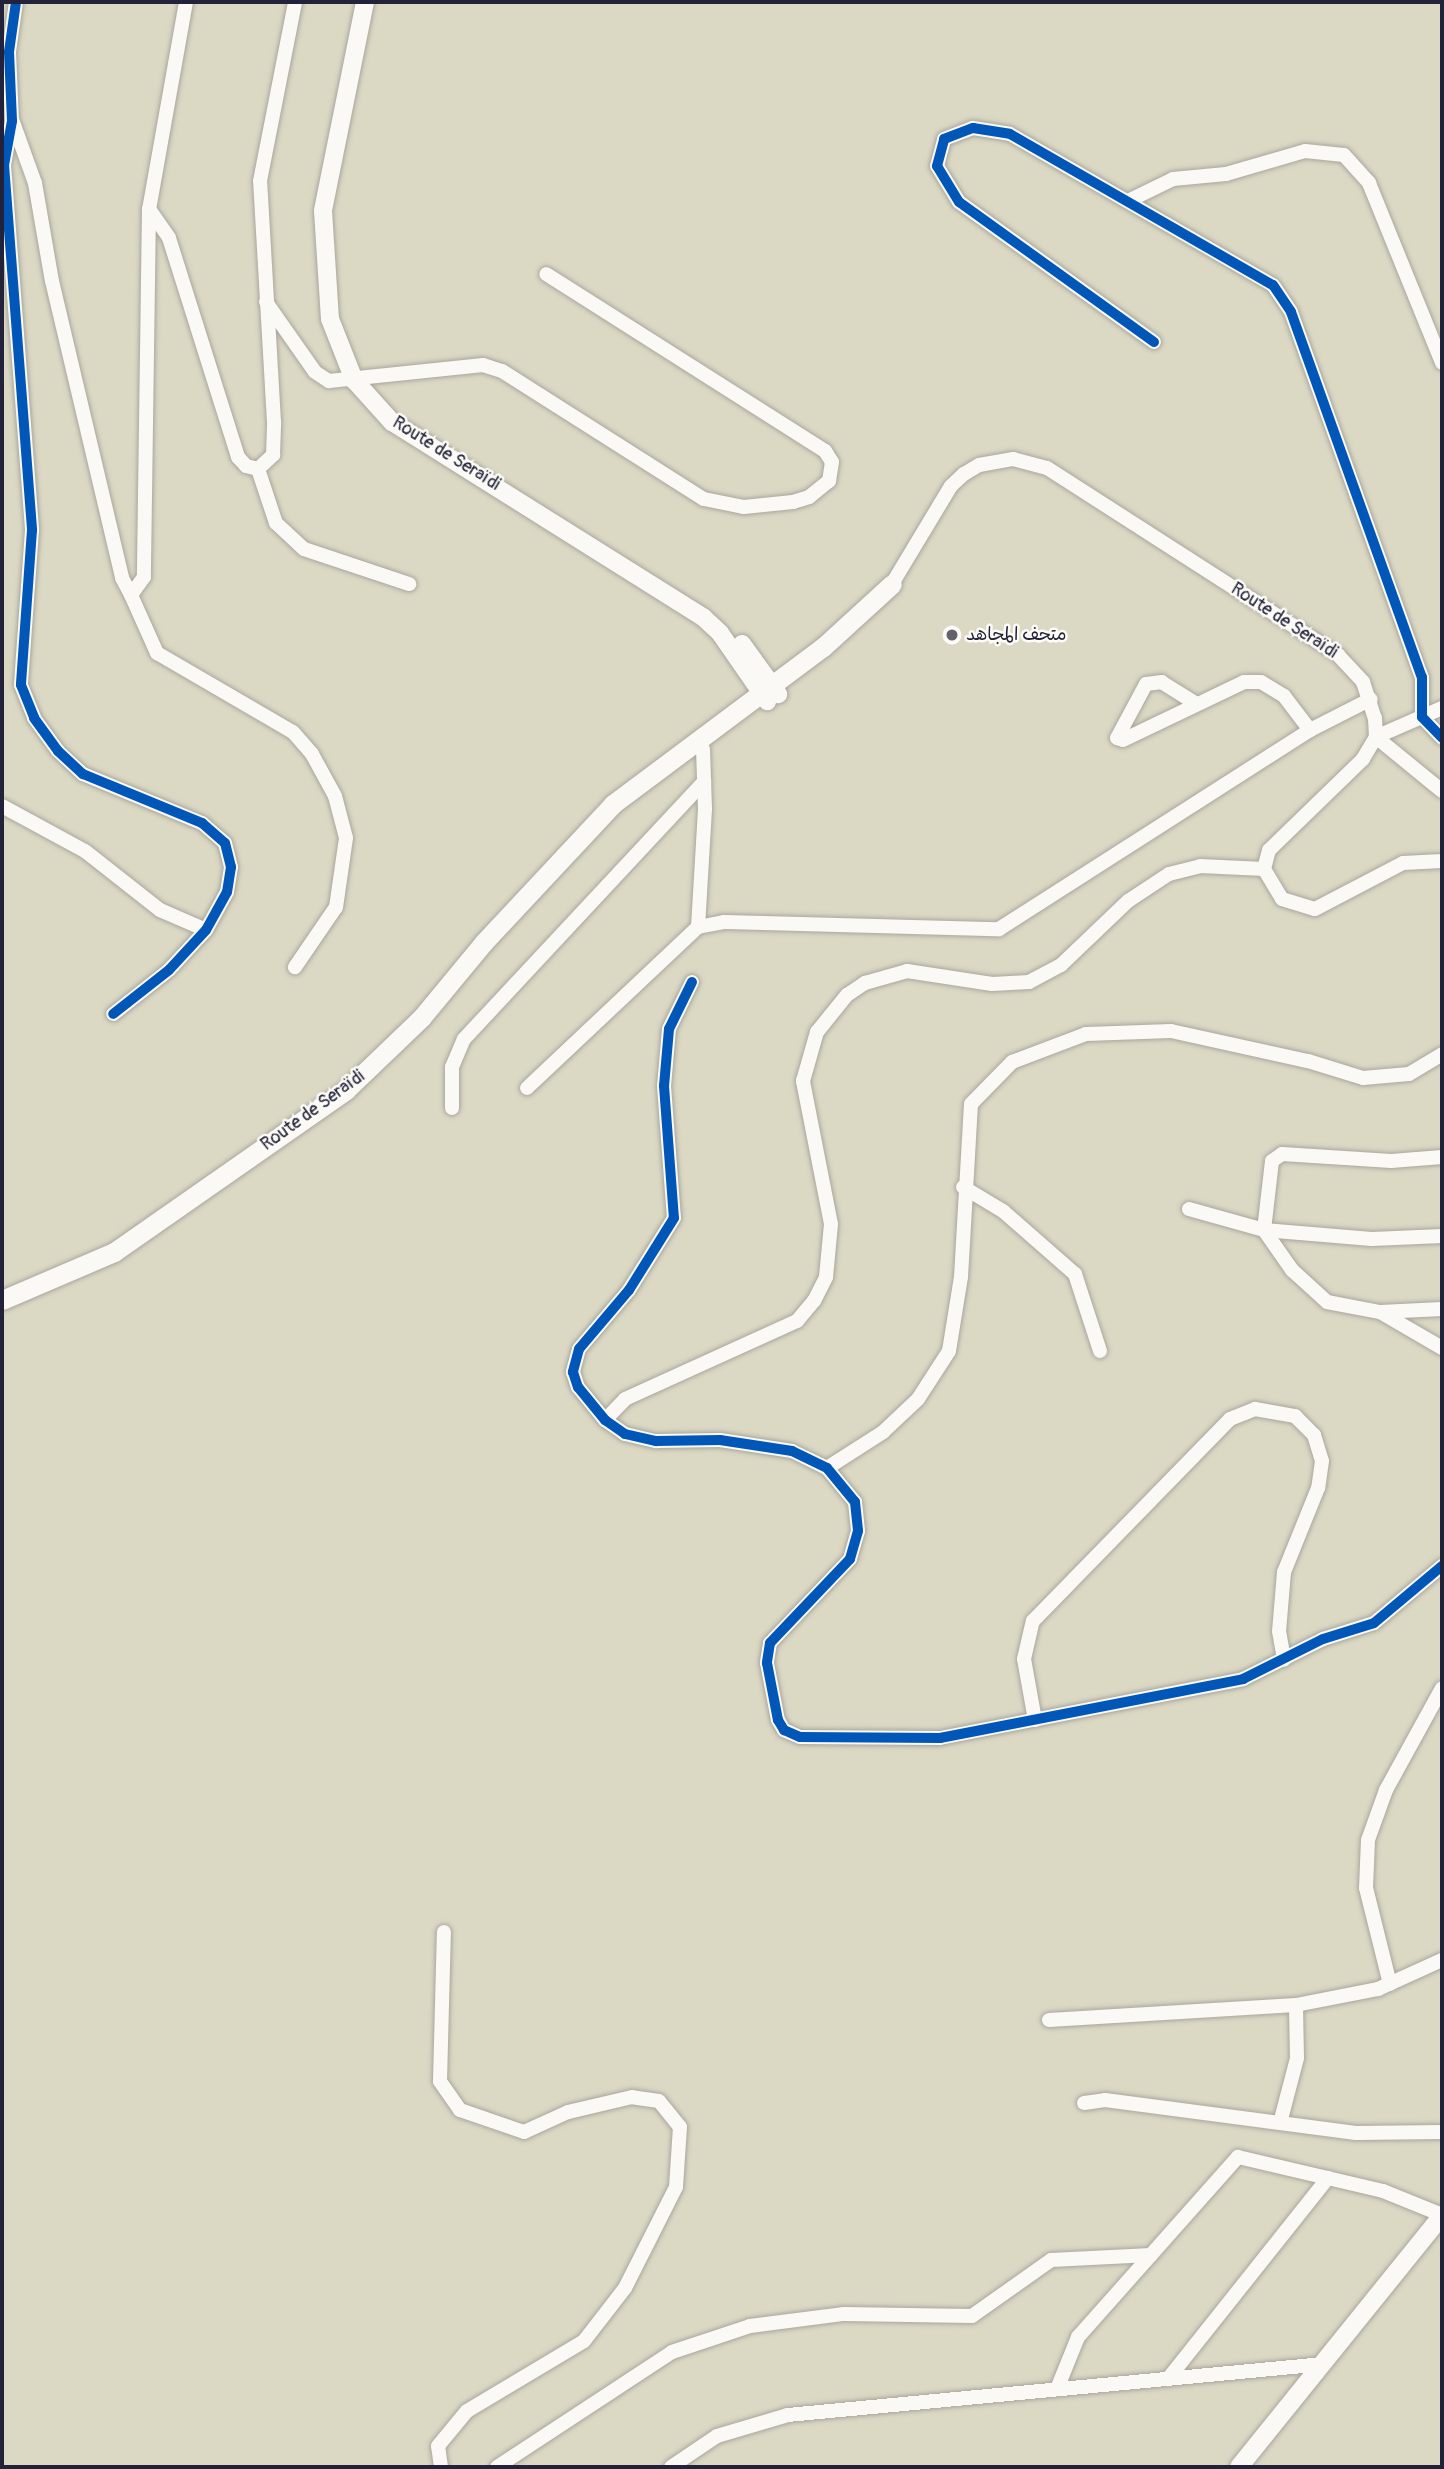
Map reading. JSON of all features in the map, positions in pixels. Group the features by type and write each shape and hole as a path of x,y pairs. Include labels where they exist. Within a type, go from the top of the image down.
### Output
{"main road":[{"name":"Route de Seraïdi","path":"2,1300 114,1252 346,1090 422,1017 484,942 597,820 769,693 849,639 892,584"},
{"name":"Route de Seraïdi","path":"597,820 702,749 769,693"}],"street":[{"path":"16,2 9,51 12,121 4,165 32,530 21,685 34,718 58,751 83,774 202,823 225,843 231,867 227,892 206,930 169,970 113,1014"},
{"path":"131,595 144,577 149,209 186,2"},
{"path":"258,469 273,455 260,181 295,2"},
{"name":"Route de Seraïdi","path":"365,2 323,211 330,319 354,380 392,422 628,567 649,573 716,614 769,693"},
{"path":"12,121 35,183 52,281 122,578 157,653 293,732 312,754 335,796 346,838 336,907 295,967"},
{"path":"1154,342 959,202 939,172 937,152 955,131 992,129 1130,200 1273,285 1291,312 1422,677 1422,717 1442,738"},
{"path":"1130,200 1172,179 1226,174 1305,151 1344,155 1369,183 1442,363"},
{"path":"149,209 169,238 238,457 246,466 258,469"},
{"path":"266,302 321,378 354,380 472,364 492,367 682,487 717,503 744,507 802,500 829,481 832,462 825,450 545,274"},
{"name":"Route de Seraïdi","path":"892,584 951,486 964,474 996,460 1031,462 1338,655 1352,667 1371,699 1376,737"},
{"path":"258,469 276,523 304,550 409,584"},
{"path":"1195,703 1162,682 1146,684 1117,738 1124,740 1195,703 1244,682 1261,682 1284,695 1310,730"},
{"path":"527,1088 698,927 724,922 999,929 1310,730 1371,699"},
{"path":"1442,708 1376,737 1363,759 1269,850 1264,869 1282,899 1315,909 1396,866 1442,861"},
{"path":"1376,737 1442,790"},
{"path":"698,927 704,782 702,749"},
{"path":"452,1108 452,1067 464,1039 704,782"},
{"path":"2,806 85,851 160,910 206,930"},
{"path":"605,1420 625,1399 797,1321 814,1301 826,1277 831,1224 803,1081 817,1032 847,995 865,983 907,971 992,985 1028,982 1061,965 1128,901 1169,874 1200,866 1264,869"},
{"path":"692,982 669,1029 664,1086 674,1218 629,1290 579,1349 573,1364 578,1387 605,1420 625,1434 656,1441 720,1440 792,1451 827,1468 855,1502 858,1531 841,1571 770,1643 767,1663 778,1720 784,1730 800,1737 940,1738 1243,1679 1323,1639 1374,1623 1442,1566"},
{"path":"827,1468 883,1432 918,1399 949,1351 961,1278 963,1186 971,1104 1012,1062 1086,1034 1171,1031 1308,1061 1363,1078 1409,1074 1442,1054"},
{"path":"1442,1157 1391,1161 1282,1154 1272,1161 1264,1230 1292,1270 1327,1302 1380,1312 1442,1309"},
{"path":"963,1186 1003,1210 1075,1274 1100,1351"},
{"path":"1189,1209 1264,1230 1372,1239 1442,1236"},
{"path":"1380,1312 1442,1348"},
{"path":"1035,1720 1024,1659 1033,1621 1230,1419 1255,1409 1295,1416 1314,1435 1322,1461 1318,1488 1284,1572 1279,1611 1284,1660"},
{"path":"1390,1984 1366,1888 1368,1840 1387,1790 1442,1688"},
{"path":"441,2467 438,2446 467,2411 584,2341 625,2288 676,2187 680,2127 659,2101 632,2097 568,2112 524,2132 460,2110 440,2081 438,2015 444,1931"},
{"path":"1049,2020 1296,2005 1390,1984 1442,1960"},
{"path":"1280,2123 1297,2058 1296,2005"},
{"path":"1084,2103 1105,2101 1356,2133 1442,2132"},
{"path":"1057,2389 1079,2337 1238,2157 1383,2191 1442,2215 1238,2467"},
{"path":"1168,2379 1328,2178"},
{"path":"497,2467 672,2352 750,2326 844,2314 972,2316 1051,2260 1152,2255"},
{"path":"671,2467 717,2436 788,2416 1324,2364"}],"cycle path":[{"path":"16,2 9,52 12,121 4,165 32,530 21,685 34,718 58,751 83,774 202,823 225,843 231,867 227,892 206,930 169,970 113,1014"},
{"path":"1154,342 959,202 937,166 944,139 973,128 1010,134 1273,285 1291,312 1422,677 1422,717 1442,738"},
{"path":"692,982 669,1029 664,1086 674,1218 629,1290 579,1349 573,1372 578,1387 605,1420 625,1434 656,1441 720,1440 792,1451 827,1468 855,1502 858,1531 850,1559 770,1643 767,1663 778,1720 784,1730 800,1737 940,1738 1243,1679 1323,1639 1374,1623 1442,1566"}],"place":[{"name":"متحف المجاهد","path":"952,635"}]}
